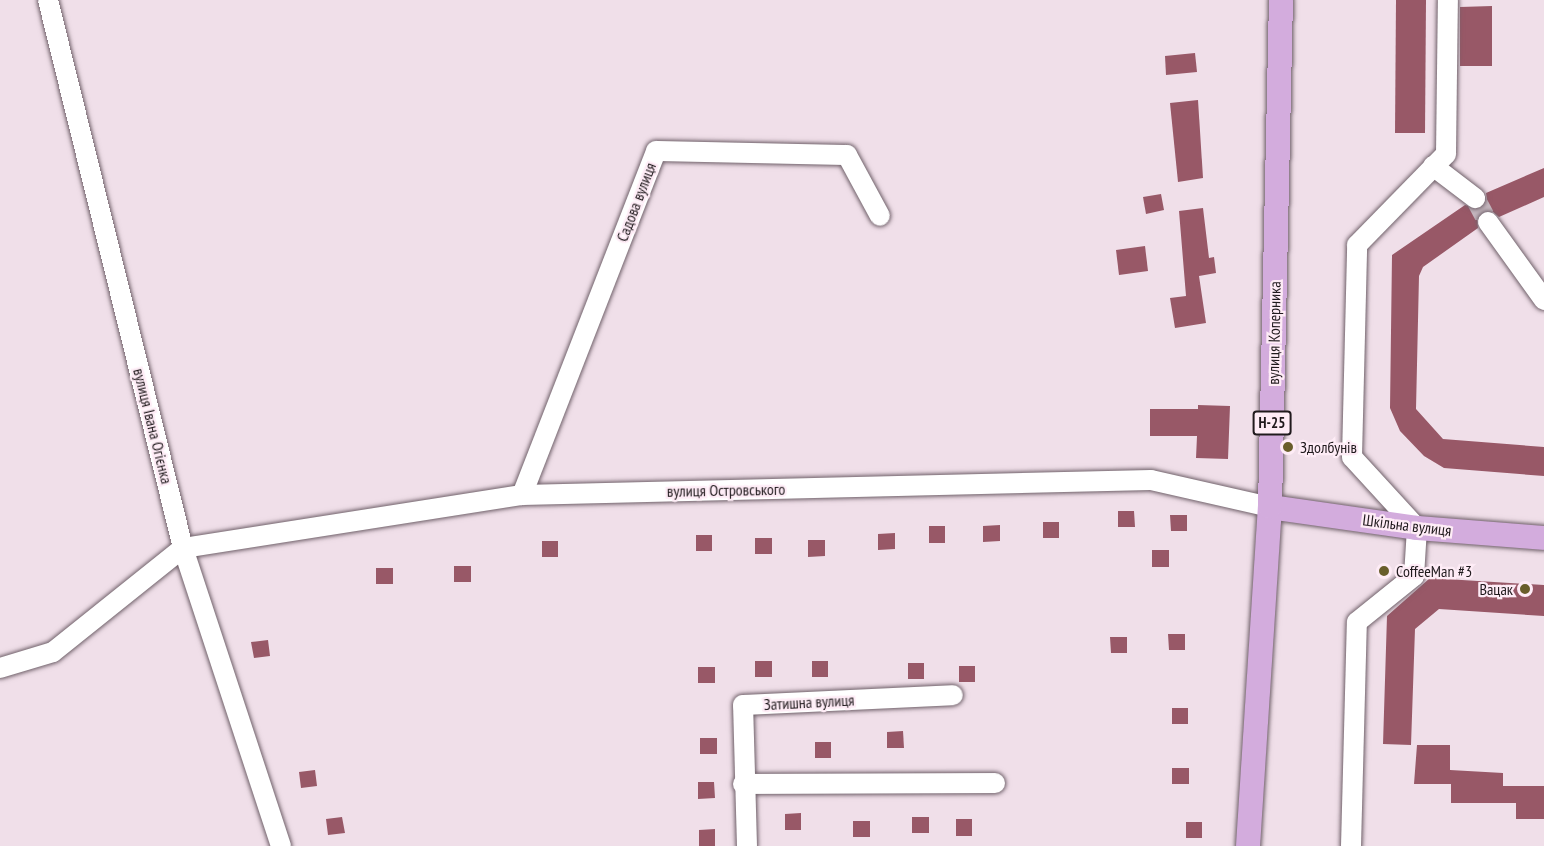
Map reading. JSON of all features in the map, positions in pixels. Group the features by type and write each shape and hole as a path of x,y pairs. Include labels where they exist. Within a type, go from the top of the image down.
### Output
{"main road":[{"name":"вулиця Коперника","path":"1248,846 1270,507 1281,0"},
{"name":"Шкільна вулиця","path":"1270,507 1417,528 1544,538"}],"street":[{"name":"вулиця Івана Огієнка","path":"48,0 183,548 280,846"},
{"path":"1351,846 1356,622 1414,576 1417,528 1352,457 1357,245 1446,154 1448,0"},
{"name":"Садова вулиця","path":"522,495 656,151 846,155 880,216"},
{"path":"1433,166 1475,198"},
{"path":"1488,222 1544,300"},
{"name":"вулиця Островського","path":"183,548 522,495 1151,480 1270,507"},
{"path":"0,668 53,652 183,548"},
{"name":"Затишна вулиця","path":"747,846 743,784 743,705 953,695"},
{"path":"743,784 995,783"}],"building":[{"path":"1396,0 1426,0 1425,133 1395,133"},
{"path":"1492,6 1492,66 1460,66 1460,7"},
{"path":"1195,53 1197,72 1166,75 1165,56"},
{"path":"1198,100 1203,178 1178,182 1170,103"},
{"path":"1544,168 1544,197 1499,217 1492,211 1482,212 1477,218 1478,228 1423,267 1419,276 1416,409 1443,439 1544,447 1544,476 1444,468 1424,456 1400,431 1390,408 1392,255 1465,205 1480,209 1487,200 1486,193"},
{"path":"1161,194 1164,210 1146,214 1143,197"},
{"path":"1203,208 1209,258 1214,257 1216,273 1199,276 1206,323 1175,328 1170,298 1186,296 1179,211"},
{"path":"1145,246 1148,271 1119,275 1116,250"},
{"path":"1198,405 1230,406 1228,459 1196,458 1197,436 1150,436 1150,409 1198,409"},
{"path":"1118,511 1134,511 1135,527 1118,527"},
{"path":"1170,515 1187,515 1187,531 1171,531"},
{"path":"1043,522 1059,522 1059,538 1043,538"},
{"path":"1000,525 1000,541 983,542 983,526"},
{"path":"929,526 945,526 945,543 929,543"},
{"path":"895,533 895,549 878,550 878,534"},
{"path":"696,535 712,535 712,551 696,551"},
{"path":"755,538 772,538 772,554 755,554"},
{"path":"808,540 825,540 825,556 808,557"},
{"path":"542,541 558,541 558,557 542,557"},
{"path":"1152,550 1169,550 1169,567 1152,567"},
{"path":"454,566 471,566 471,582 454,582"},
{"path":"376,568 393,568 393,584 376,584"},
{"path":"1430,578 1544,585 1544,616 1439,609 1415,629 1411,745 1383,744 1387,616"},
{"path":"1168,634 1185,634 1185,650 1169,650"},
{"path":"1110,637 1127,637 1127,653 1111,653"},
{"path":"268,640 270,656 254,658 251,642"},
{"path":"755,661 772,661 772,677 755,677"},
{"path":"812,661 828,661 828,677 812,677"},
{"path":"908,663 924,663 924,679 908,679"},
{"path":"959,666 975,666 975,682 959,682"},
{"path":"698,667 715,667 715,683 698,683"},
{"path":"1172,708 1188,708 1188,724 1172,724"},
{"path":"903,731 904,748 887,748 887,732"},
{"path":"700,738 717,738 717,754 700,754"},
{"path":"815,742 831,742 831,758 815,758"},
{"path":"1417,745 1450,745 1450,770 1503,773 1503,786 1544,786 1544,819 1516,819 1516,803 1451,803 1451,784 1414,784"},
{"path":"1172,768 1189,768 1189,784 1172,784"},
{"path":"315,770 317,786 301,788 299,772"},
{"path":"698,782 714,782 715,798 698,799"},
{"path":"801,813 801,830 785,830 785,814"},
{"path":"342,817 345,833 328,835 326,819"},
{"path":"912,817 929,817 929,833 912,833"},
{"path":"956,819 972,819 972,836 956,836"},
{"path":"853,821 870,821 870,837 853,837"},
{"path":"1186,822 1202,822 1202,838 1186,838"},
{"path":"715,829 715,846 699,846 699,830"}],"tunnel":[{"path":"1475,198 1488,222"}],"place":[{"name":"Здолбунів","path":"1288,447"},
{"name":"CoffeeMan #3","path":"1384,571"},
{"name":"Вацак","path":"1525,589"}]}
